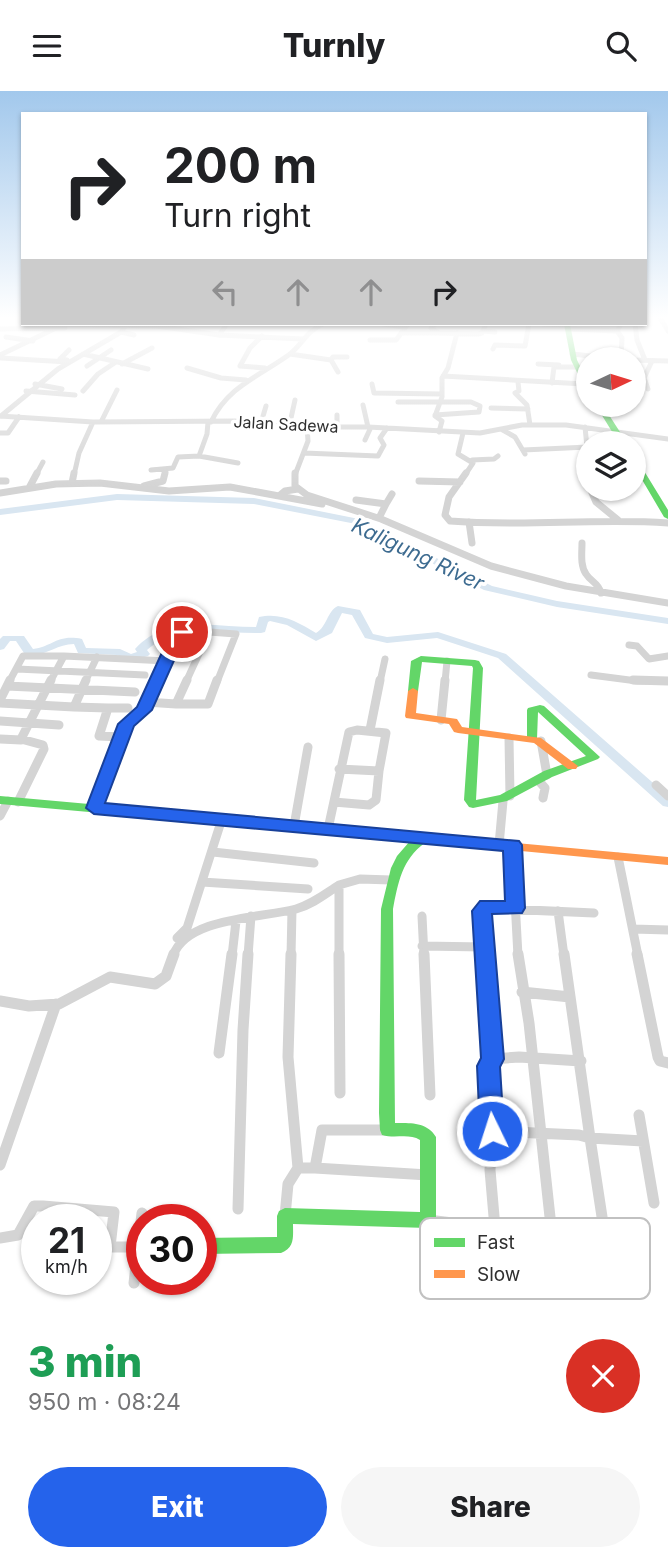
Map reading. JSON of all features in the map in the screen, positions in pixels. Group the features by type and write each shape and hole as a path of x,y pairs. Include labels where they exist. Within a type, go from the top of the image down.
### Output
{"street":[{"path":"0,416 26,391 52,373"},
{"path":"83,391 102,373"},
{"path":"205,373 221,378 251,378"},
{"path":"199,456 209,423 223,397 259,373"},
{"path":"552,383 553,373"},
{"path":"435,415 442,394 443,376 576,383"},
{"path":"491,380 492,388"},
{"path":"518,382 519,391 515,394 528,409"},
{"path":"35,384 62,389"},
{"path":"372,384 374,393 407,391 442,394"},
{"path":"646,385 648,389"},
{"path":"101,422 117,390"},
{"path":"26,391 75,395"},
{"path":"289,427 295,400"},
{"path":"398,402 477,403 480,411 435,415"},
{"path":"363,405 370,428 365,440"},
{"path":"261,423 266,406"},
{"path":"491,408 528,409"},
{"path":"528,409 526,415 530,425"},
{"path":"63,420 71,410"},
{"path":"337,415 337,427"},
{"path":"435,415 442,422 439,432"},
{"name":"Jalan Sadewa","path":"0,416 92,423 261,423 307,428 370,428 462,434 489,433 530,425 585,427 599,431"},
{"path":"0,433 8,433 19,417"},
{"path":"72,483 79,453 92,423"},
{"path":"585,427 585,431"},
{"path":"298,489 294,484 295,474 309,439 307,428"},
{"path":"304,453 376,459 384,445 380,438 386,429"},
{"path":"504,430 515,437 524,452 576,448"},
{"path":"462,434 458,454 472,460 494,459 498,456"},
{"name":"Jalan Sadewa","path":"646,438 668,439"},
{"path":"151,470 174,468 178,457 199,456 238,463"},
{"path":"472,460 470,470 449,497 445,516 450,521 469,523 618,520 668,523"},
{"path":"29,488 43,462"},
{"path":"133,487 162,482 166,470"},
{"path":"419,481 460,482"},
{"path":"646,481 668,517"},
{"path":"0,493 72,483 169,491 230,487 352,509"},
{"path":"279,496 285,491 298,489 379,518 489,565 544,581 668,603"},
{"path":"379,518 392,494"},
{"path":"356,500 399,503"},
{"path":"596,501 618,520"},
{"path":"469,523 472,543"},
{"path":"582,543 581,565 591,580 600,587 601,593"},
{"path":"176,704 209,632"},
{"path":"94,808 128,721 142,712 146,702 180,633 236,635 210,702 204,705 146,702"},
{"path":"629,645 636,646 649,659 668,656"},
{"path":"128,708 0,701 23,656 27,654 167,661"},
{"path":"21,740 64,656"},
{"path":"75,707 97,657"},
{"path":"370,730 385,659"},
{"path":"543,798 545,787 542,777 537,740 532,710 540,708 593,754 593,759 542,777 507,799 476,805 471,802 474,733 477,666 475,663 415,661 410,713 418,718 455,722 456,730 474,733 537,740 572,766"},
{"path":"441,720 447,661"},
{"path":"17,669 145,675"},
{"path":"591,675 637,681 668,681"},
{"path":"7,686 135,692"},
{"path":"108,708 99,736 122,737"},
{"path":"0,722 59,725"},
{"path":"328,829 349,733 382,731 386,734 373,804 334,802"},
{"path":"499,845 507,799 509,737"},
{"path":"0,739 39,743 44,749 0,816"},
{"path":"294,826 309,747"},
{"path":"339,769 379,771"},
{"path":"656,785 668,796"},
{"path":"9,801 668,861"},
{"path":"176,939 187,928 221,822"},
{"path":"388,1130 387,909 391,880 401,855 411,844 425,838"},
{"path":"512,845 522,992 529,1023 549,1218"},
{"path":"212,852 314,863"},
{"path":"618,857 658,1057 660,1061 668,1063"},
{"path":"0,1001 17,1006 56,1004 76,998 110,977 125,977 145,985 161,981 174,951 184,937 251,916 309,905 339,885 360,879 391,880"},
{"path":"202,882 308,889"},
{"path":"339,885 340,1093"},
{"path":"494,1218 490,1170 492,1131 488,1066 492,1059 483,908 594,913"},
{"path":"292,910 288,1057 298,1168"},
{"path":"558,911 602,1218"},
{"path":"238,1209 243,1030 251,916"},
{"path":"422,916 430,1095"},
{"path":"219,1053 236,921"},
{"path":"633,929 668,930"},
{"path":"422,946 484,947"},
{"path":"522,992 570,997"},
{"path":"0,1165 56,1004"},
{"path":"492,1059 519,1057 581,1062"},
{"path":"639,1115 654,1203"},
{"path":"315,1168 322,1130 417,1130 428,1137 428,1218"},
{"path":"492,1131 643,1141"},
{"path":"217,1246 281,1245 285,1241 287,1186 291,1175 298,1168 428,1174"},
{"path":"0,1238 18,1235 34,1206 43,1206 114,1212 110,1247 126,1247"},
{"path":"285,1216 420,1220"}],"waterway":[{"name":"Kaligung River","path":"0,512 117,497 254,501 359,522 488,588 557,604 668,621"},
{"path":"0,647 7,638 20,638 28,651 33,652 45,650 62,641 78,641 82,651 120,652 130,658 144,654 141,649 167,632 197,628 261,630 263,619 277,618 316,638 328,631 338,609 356,612 369,636 387,640 438,635 502,656 668,803"}],"traffic: fast":[{"path":"606,417 615,431"},
{"path":"646,481 668,517"},
{"path":"413,691 416,661 421,659 475,663 478,668 470,800 473,804 503,798 548,774 594,757 540,708 532,710 532,739"},
{"path":"0,800 505,846"},
{"path":"425,837 408,851 397,868 387,909 387,1113 388,1130 417,1130 428,1137 428,1218"},
{"path":"217,1246 281,1245 285,1241 285,1216 420,1220"}],"traffic: slow":[{"path":"413,691 410,716 453,721 458,730 537,740 572,766"},
{"path":"505,846 668,861"}],"route":[{"path":"182,632 177,635 144,710 126,724 94,808 512,845 516,908 483,907 482,911 492,1059 488,1066 492,1131"}]}
